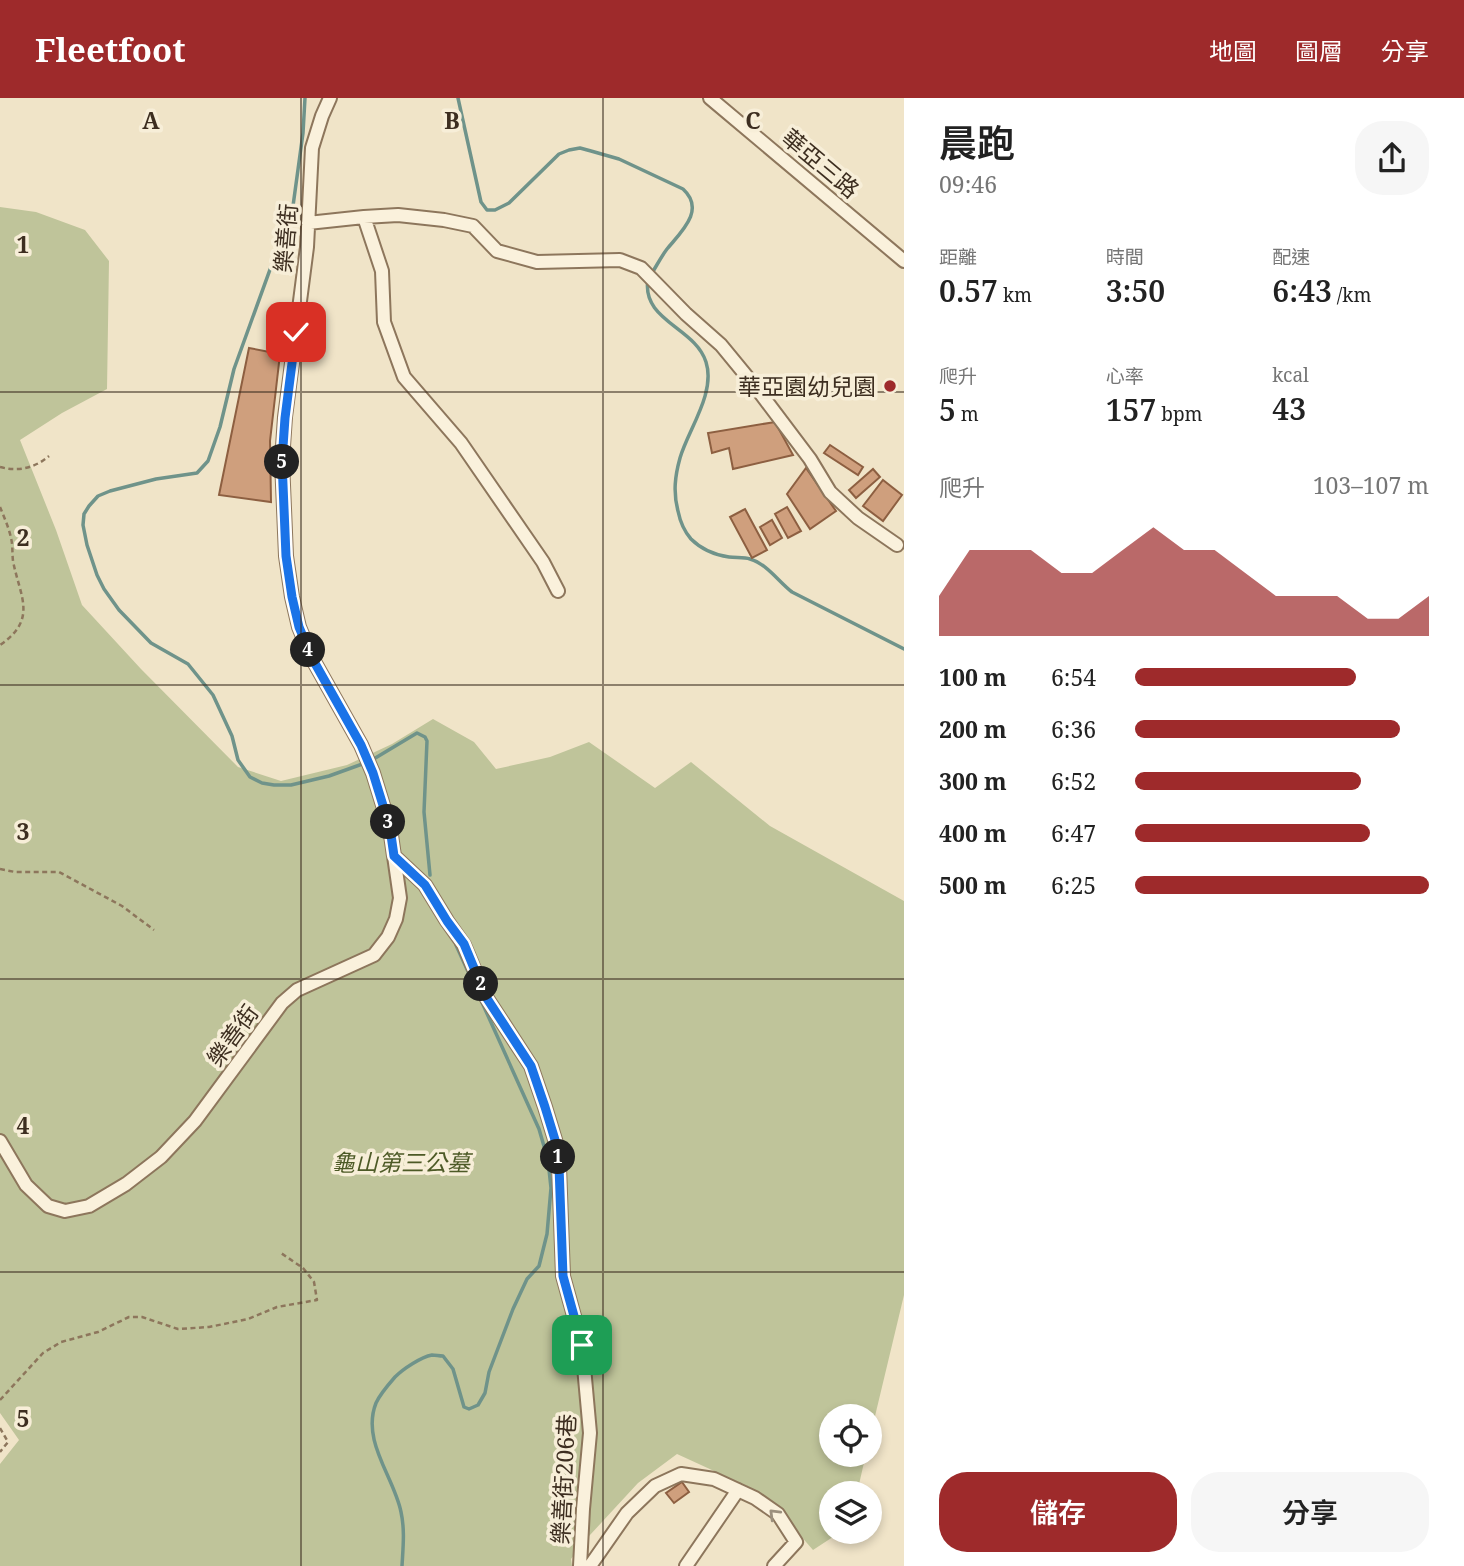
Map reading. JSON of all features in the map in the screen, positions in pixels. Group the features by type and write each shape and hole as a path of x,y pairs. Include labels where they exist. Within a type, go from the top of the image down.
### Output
{"street":[{"name":"樂善街","path":"0,1141 26,1185 48,1206 65,1211 89,1206 126,1184 161,1157 195,1121 282,1003 297,990 374,955 388,937 396,919 400,898 390,828 361,745 312,658 299,627 286,556 282,461 284,439 307,247 312,148 330,98"},
{"name":"華亞三路","path":"711,98 904,261"},
{"path":"308,223 398,215 444,220 473,226 497,251 537,262 620,260 641,268 721,345 810,459 830,492 858,518 897,545"},
{"path":"364,217 382,271 384,322 404,377 461,443 543,562 558,591"},
{"name":"樂善街206巷","path":"394,856 425,885 464,944 486,997 531,1066 556,1143 563,1276 582,1345 590,1433 580,1566"},
{"path":"590,1566 627,1513 655,1486 681,1474 714,1479 755,1498 778,1514 796,1542 774,1566"},
{"path":"686,1566 738,1490"}],"path":[{"path":"0,467 11,470 38,466 49,456"},
{"path":"0,507 11,539 13,560 22,591 24,617 13,636 0,645"},
{"path":"0,869 15,872 60,872 122,906 154,930"},
{"path":"0,1400 43,1353 61,1342 98,1332 129,1317 142,1317 178,1329 209,1328 248,1319 277,1307 317,1300 314,1282 303,1268 281,1253"},
{"path":"0,1428 8,1442 0,1452"}],"green space":[{"name":"龜山第三公墓","path":"0,207 36,212 85,230 109,261 107,389 20,440 82,605 238,767 281,781 347,765 392,744 433,719 474,742 496,769 550,757 589,742 655,788 691,762 770,826 904,901 904,1295 878,1404 819,1404 819,1467 863,1467 860,1481 819,1481 819,1544 822,1544 813,1550 780,1512 749,1487 677,1454 638,1483 590,1535 571,1559 572,1566 0,1566 0,1464 19,1440 0,1413"}],"building":[{"path":"249,348 280,354 270,441 271,502 219,495"},
{"path":"775,422 793,455 733,469 729,448 712,453 708,433"},
{"path":"830,445 863,467 858,475 824,453"},
{"path":"806,468 836,511 810,529 787,494"},
{"path":"873,469 880,477 856,498 849,490"},
{"path":"883,480 902,495 883,521 863,506"},
{"path":"787,507 801,531 788,538 775,514"},
{"path":"745,509 767,550 752,558 730,517"},
{"path":"772,520 782,538 770,545 760,527"},
{"path":"682,1482 689,1492 674,1503 666,1493"}],"waterway":[{"path":"305,98 293,206 234,369 220,427 208,461 197,473 156,479 98,496 84,514 83,525 87,545 104,589 119,610 151,643 188,664 213,695 232,736 238,760 250,777 262,783 291,785 329,776 365,763"},
{"path":"458,98 481,202 487,210 495,210 509,203 559,154 580,148 619,159 683,189 689,197 692,213 652,273"},
{"path":"648,279 648,293 653,305 700,350 708,374 704,399 680,458 676,478 676,504 684,529 699,546 713,553 756,561 792,592 904,649"},
{"path":"372,760 417,733 425,737 424,812 430,875"},
{"path":"456,945 475,987"},
{"path":"402,1566 401,1512 375,1445 372,1417 376,1403 398,1374 432,1355 443,1356 453,1369 464,1407 469,1409 478,1405 485,1393 489,1372 513,1309 527,1279 539,1266 547,1234 551,1188 548,1160 539,1129 480,998"}],"place":[{"name":"華亞園幼兒園","path":"890,386"}],"route":[{"path":"296,332 282,461 286,556 299,627 312,658 361,745 373,773 390,828 394,856 425,885 464,944 486,997 531,1066 556,1143 563,1276 582,1345"}]}
